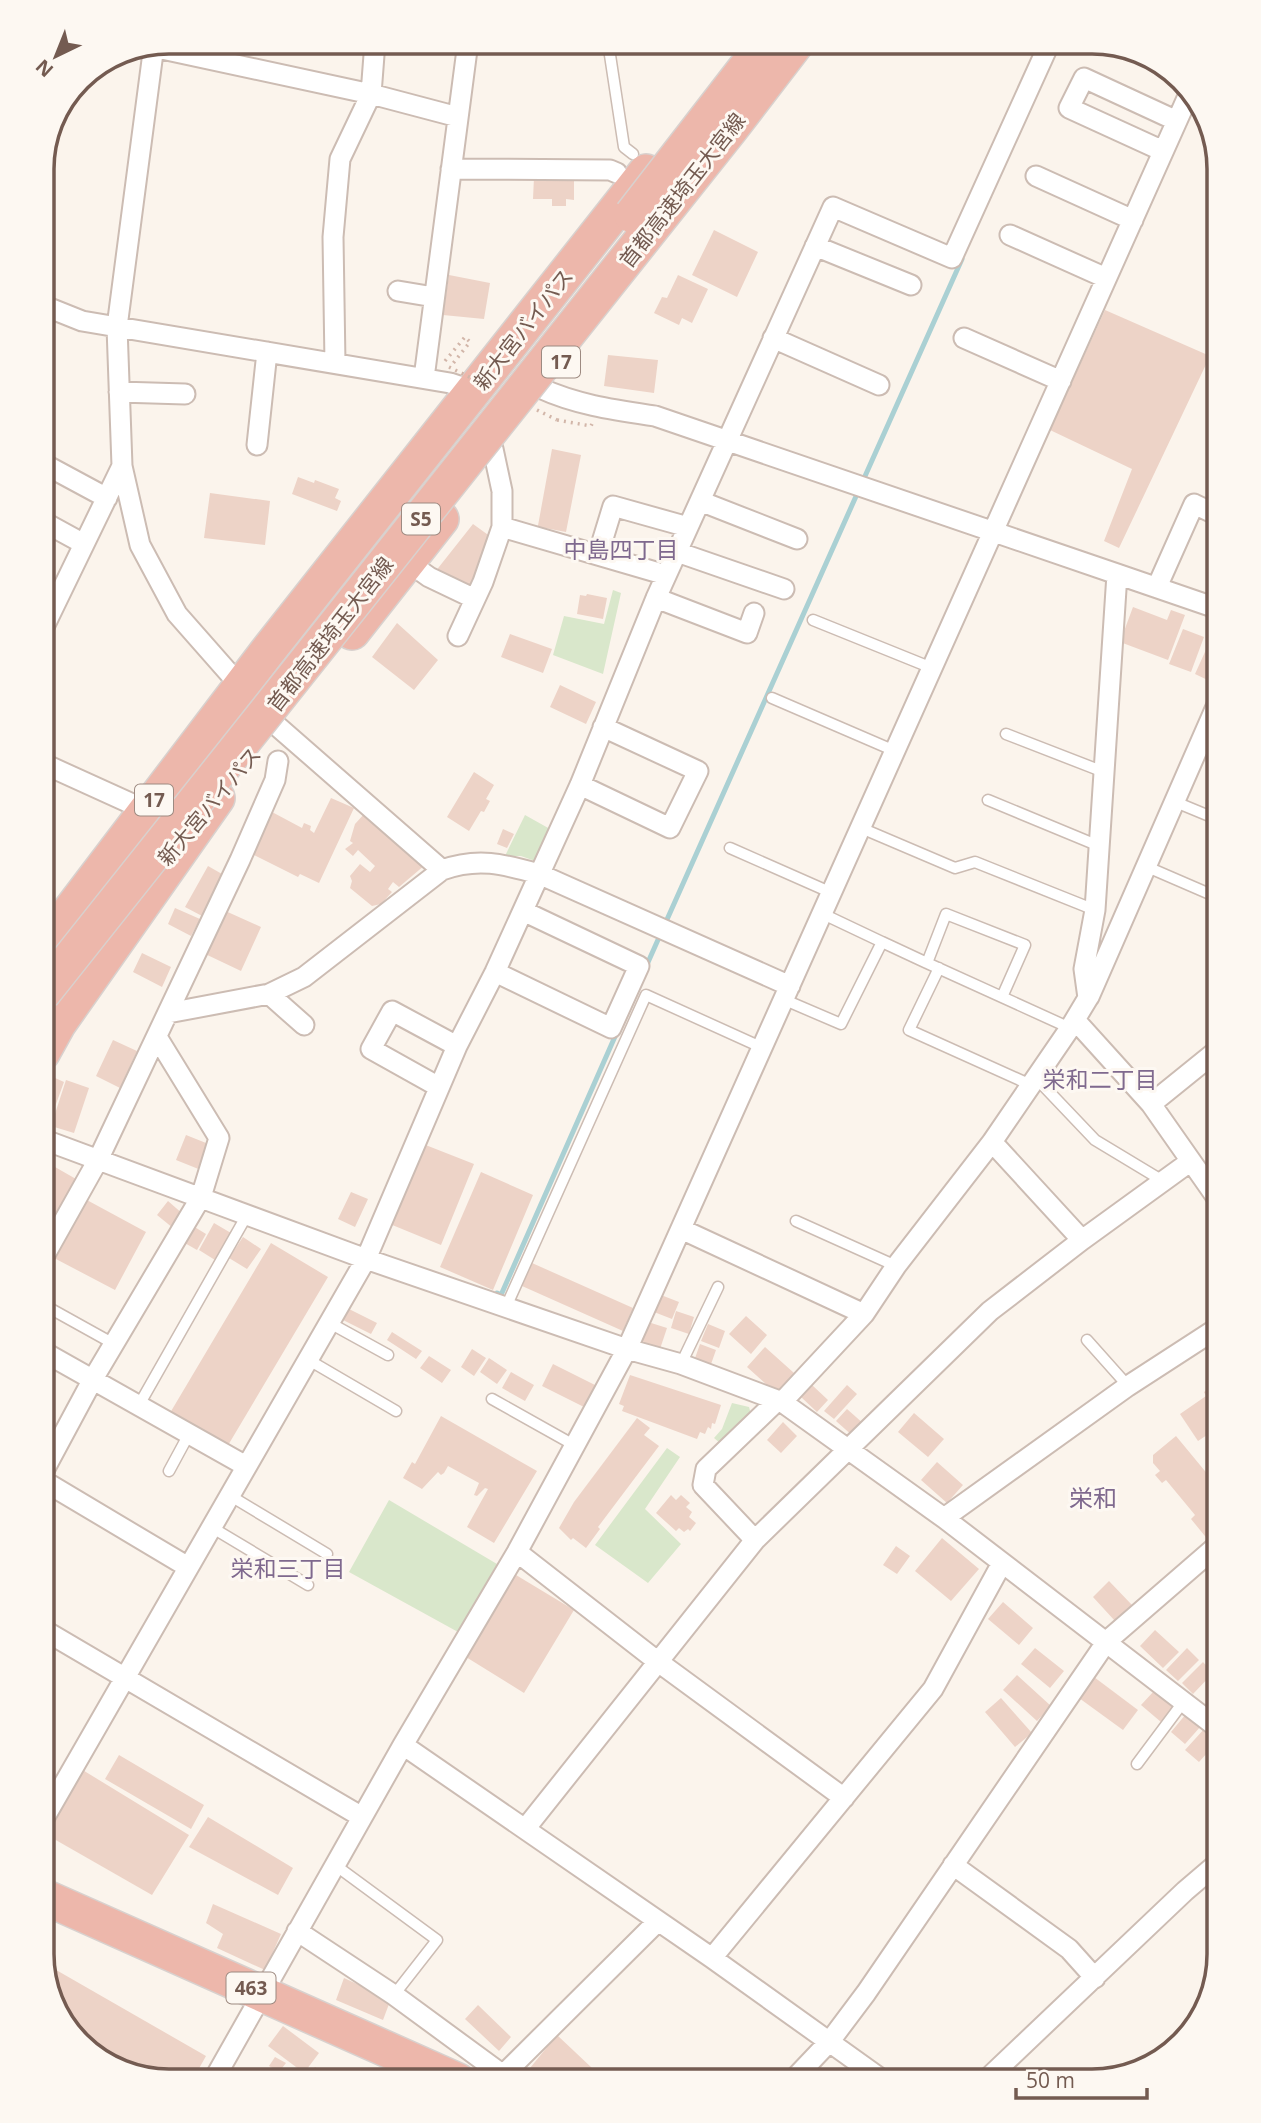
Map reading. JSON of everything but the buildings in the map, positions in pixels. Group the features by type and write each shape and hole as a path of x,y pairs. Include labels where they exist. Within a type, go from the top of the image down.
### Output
{"highway":[{"name":"新大宮バイパス","path":"54,932 267,652 462,379 736,54"},
{"name":"首都高速埼玉大宮線","path":"54,943 757,54"},
{"name":"首都高速埼玉大宮線","path":"54,979 671,205 788,54"},
{"name":"新大宮バイパス","path":"54,1021 219,795 408,562 540,387 804,54"},
{"name":"17","path":"54,895 236,681 267,652"},
{"name":"463","path":"54,1901 431,2069"}],"street":[{"path":"188,54 371,94 458,117"},
{"path":"335,363 333,237 340,159 371,94 374,54"},
{"path":"424,378 466,54"},
{"path":"54,1801 366,1259 457,1046 495,972 580,785 656,598 833,207 952,258 1045,54"},
{"path":"151,56 117,327 122,466 140,545 164,591 177,614 236,681"},
{"path":"1163,151 1069,108 1084,78 1177,121"},
{"path":"220,2069 403,1745 517,1552 627,1349 1185,103"},
{"path":"451,169 610,170 617,173"},
{"path":"1036,176 1133,219"},
{"path":"1010,235 1106,278"},
{"path":"815,246 911,285"},
{"path":"398,291 434,297"},
{"path":"54,310 82,321 117,327 450,383 462,379"},
{"path":"774,338 879,384"},
{"path":"964,338 1060,381"},
{"path":"257,445 267,352"},
{"path":"540,387 564,399 587,405 655,416 1207,606"},
{"path":"119,392 186,394"},
{"path":"458,636 502,527 502,491 493,449"},
{"path":"54,606 122,466"},
{"path":"54,469 107,498"},
{"path":"700,501 797,539"},
{"path":"1157,587 1194,505 1207,511"},
{"path":"598,555 613,506 688,527"},
{"path":"502,527 667,575"},
{"path":"54,528 84,544"},
{"path":"677,552 784,589"},
{"path":"408,562 429,577 475,599"},
{"path":"1088,998 1084,969 1095,910 1117,574"},
{"path":"656,598 747,633 754,613"},
{"path":"276,725 442,870"},
{"path":"755,1540 703,1485 706,1469 780,1401 864,1314 897,1266 992,1142 1073,1024 1088,998 1207,726"},
{"path":"580,785 670,828 698,771 603,727"},
{"path":"54,1239 98,1160 157,1037 270,792 278,761"},
{"path":"54,768 130,803"},
{"path":"168,1013 269,993 304,977 442,870 462,863 498,863 539,874 787,993"},
{"path":"495,972 611,1028 639,966 523,911"},
{"path":"269,993 304,1025"},
{"path":"439,1087 371,1049 392,1011 457,1046"},
{"path":"1073,1024 1151,1104 1207,1184"},
{"path":"54,1452 93,1379 201,1197 219,1138 157,1037"},
{"path":"1151,1104 1207,1059"},
{"path":"992,1142 1082,1240"},
{"path":"54,1144 366,1259 627,1349 681,1364 780,1401 944,1518 1207,1720"},
{"path":"525,1829 755,1540 990,1311 1191,1161"},
{"path":"681,1229 864,1314"},
{"path":"944,1518 1128,1386 1207,1335"},
{"path":"54,1358 246,1466"},
{"path":"54,1487 188,1567"},
{"path":"517,1552 657,1661 845,1798"},
{"path":"803,2069 830,2041 866,1993 1107,1641 1207,1554"},
{"path":"712,1958 933,1689 1002,1563"},
{"path":"54,1636 362,1817"},
{"path":"403,1745 868,2069"},
{"path":"953,1865 1069,1949 1095,1978"},
{"path":"998,2069 1207,1872"},
{"path":"509,2069 658,1921"},
{"path":"298,1931 394,1994 489,2069"}],"lane":[{"path":"610,54 624,147 633,154"},
{"path":"813,620 932,668"},
{"path":"772,698 895,751"},
{"path":"1006,734 1104,772"},
{"path":"988,800 1099,846"},
{"path":"1173,801 1207,815"},
{"path":"861,828 955,868 975,862 1095,910"},
{"path":"730,848 832,893"},
{"path":"1145,865 1207,893"},
{"path":"823,914 1002,997 1073,1024"},
{"path":"927,963 946,914 1024,945 1002,997"},
{"path":"787,993 841,1024 882,942"},
{"path":"939,968 909,1030 1033,1082 1095,1140 1163,1181"},
{"path":"506,1307 646,995 763,1048"},
{"path":"139,1405 247,1215"},
{"path":"796,1222 897,1266"},
{"path":"681,1364 718,1287"},
{"path":"54,1311 114,1344"},
{"path":"328,1322 388,1355"},
{"path":"1087,1340 1128,1386"},
{"path":"307,1359 396,1411"},
{"path":"492,1399 575,1445"},
{"path":"169,1471 190,1434"},
{"path":"229,1495 327,1554"},
{"path":"211,1527 307,1585"},
{"path":"1137,1764 1184,1701"},
{"path":"335,1865 437,1940 394,1994"}],"path":[{"path":"443,363 465,337 470,342 462,379"}],"green space":[{"path":"613,590 621,593 603,674 553,655 564,616 604,624"},
{"path":"525,815 550,829 535,861 521,856 505,856"},
{"path":"732,1403 749,1407 751,1414 720,1443 714,1438 722,1429"},
{"path":"667,1448 680,1457 645,1509 681,1544 648,1583 595,1545"},
{"path":"389,1500 497,1564 458,1632 349,1572"}],"waterway":[{"path":"665,924 962,259"},
{"path":"645,969 661,933"},
{"path":"497,1293 501,1295 617,1032"}],"district":[{"name":"中島四丁目","path":"621,549"},
{"name":"栄和二丁目","path":"1100,1079"},
{"name":"栄和","path":"1093,1497"},
{"name":"栄和三丁目","path":"288,1568"}]}
